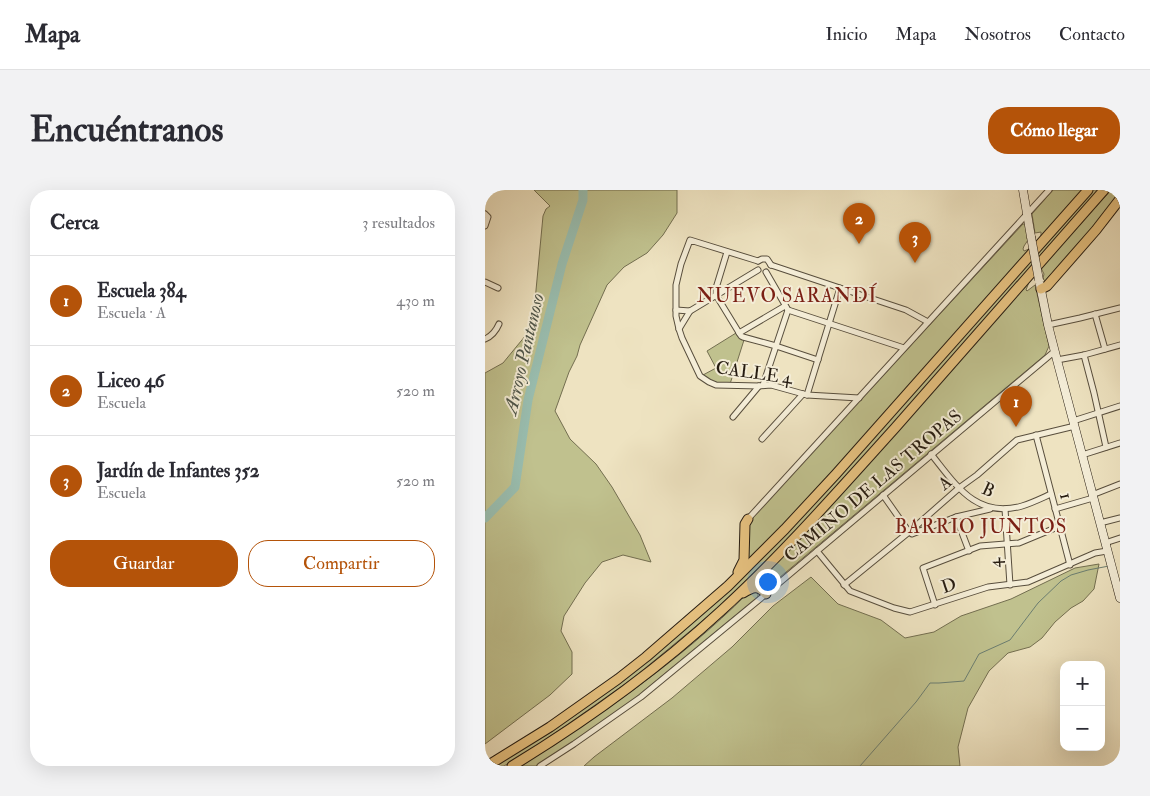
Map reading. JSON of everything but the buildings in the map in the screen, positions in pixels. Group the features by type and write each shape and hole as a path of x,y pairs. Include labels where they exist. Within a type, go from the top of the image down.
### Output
{"highway":[{"path":"487,766 550,727 618,679 728,586 836,474 1088,190"},
{"path":"512,766 587,718 683,644 731,602 846,483 1105,190"},
{"path":"1040,285 1047,286 1096,230 1120,199"},
{"path":"728,586 744,560 745,524 748,519"},
{"path":"731,602 754,588 762,589 766,594"}],"main road":[{"path":"1023,190 1048,325 1120,598"}],"street":[{"path":"748,519 1049,190"},
{"path":"485,214 488,219 485,226"},
{"name":"CALLE 4","path":"727,252 689,240 676,285 676,310 679,329 700,376 704,380 716,385 771,385 805,394 859,398"},
{"path":"817,360 743,337 739,333 716,295 716,288 727,252 758,260 762,258 767,259 771,265 906,310 928,322"},
{"path":"758,260 758,270"},
{"path":"766,272 771,265"},
{"path":"679,329 690,311 758,270"},
{"path":"758,270 766,272"},
{"path":"766,272 787,308 829,324 904,348"},
{"path":"485,282 498,288"},
{"path":"762,439 805,394 840,288"},
{"path":"739,333 787,308"},
{"path":"733,417 761,386 776,346 787,308"},
{"path":"1048,325 1120,308"},
{"path":"676,310 690,311"},
{"path":"1095,314 1105,349"},
{"path":"485,339 492,335 499,324"},
{"path":"1057,360 1120,345"},
{"name":"CAMINO DE LAS TROPAS","path":"540,766 629,706 766,594 1055,350"},
{"path":"1084,355 1106,448"},
{"name":"A","path":"845,585 1017,440 1074,424 1099,412 1120,406"},
{"name":"1","path":"1036,434 1070,564"},
{"path":"1082,455 1120,443"},
{"name":"B","path":"931,454 959,488 973,500 990,508 1005,509 1025,506 1051,494"},
{"path":"1055,509 1093,497 1120,484"},
{"path":"883,494 912,534 956,517 990,508"},
{"name":"4","path":"1005,509 1010,585"},
{"path":"956,517 969,551"},
{"path":"1100,523 1120,518"},
{"path":"935,605 923,568 980,546 1019,543 1060,526"},
{"name":"D","path":"817,550 850,591 906,612 913,612 989,587 1028,582 1095,553 1120,538"}],"green space":[{"path":"534,190 677,190 677,213 663,235 647,253 624,267 607,285 580,345 555,411 570,439 596,464 612,487 640,535 651,562 623,555 602,562 585,583 564,616 561,631 572,652 572,674 550,695 485,744 485,373 503,363 526,335 533,322 543,216 546,209 550,206"},
{"path":"1053,190 1083,190 1041,237 1041,232 1035,233 1032,214"},
{"path":"1091,190 1101,190 823,503 763,566 718,608 632,679 544,741 504,766 493,766 541,736 720,598"},
{"path":"1111,190 1120,190 1120,194 1098,223 1045,281 1041,268"},
{"path":"1023,224 1026,224 1028,240 1023,249 1024,251 1029,249 1028,251 860,442 745,566 749,524 754,515"},
{"path":"1029,282 1026,290 1035,285 1049,346 1045,355 767,588 751,585 766,574 819,519"},
{"path":"736,333 744,340 730,384 709,380 703,375 716,368 707,351"},
{"path":"1099,564 1094,589 1083,601 1071,608 1055,622 1042,638 1030,647 1008,653 989,671 968,708 958,747 960,766 584,766 672,698 732,647 773,606 811,577 838,604 881,620 905,638 934,632 961,616 1011,599 1075,568"},
{"path":"751,592 757,592 758,597 634,699 536,766 521,766 639,686 695,642"}],"waterway":[{"name":"Arroyo Pantanoso","path":"485,518 515,487 528,400 562,264 583,200 583,190"},
{"path":"860,766 916,702 930,683 964,681 979,654 1010,640 1038,603 1061,581 1071,575 1109,566"}],"place":[{"name":"Liceo 46","path":"859,244"},
{"name":"Jardín de Infantes 352","path":"915,263"},
{"name":"Escuela 384","path":"1016,427"}],"district":[{"name":"NUEVO SARANDÍ","path":"787,296"},
{"name":"BARRIO JUNTOS","path":"981,527"}]}
